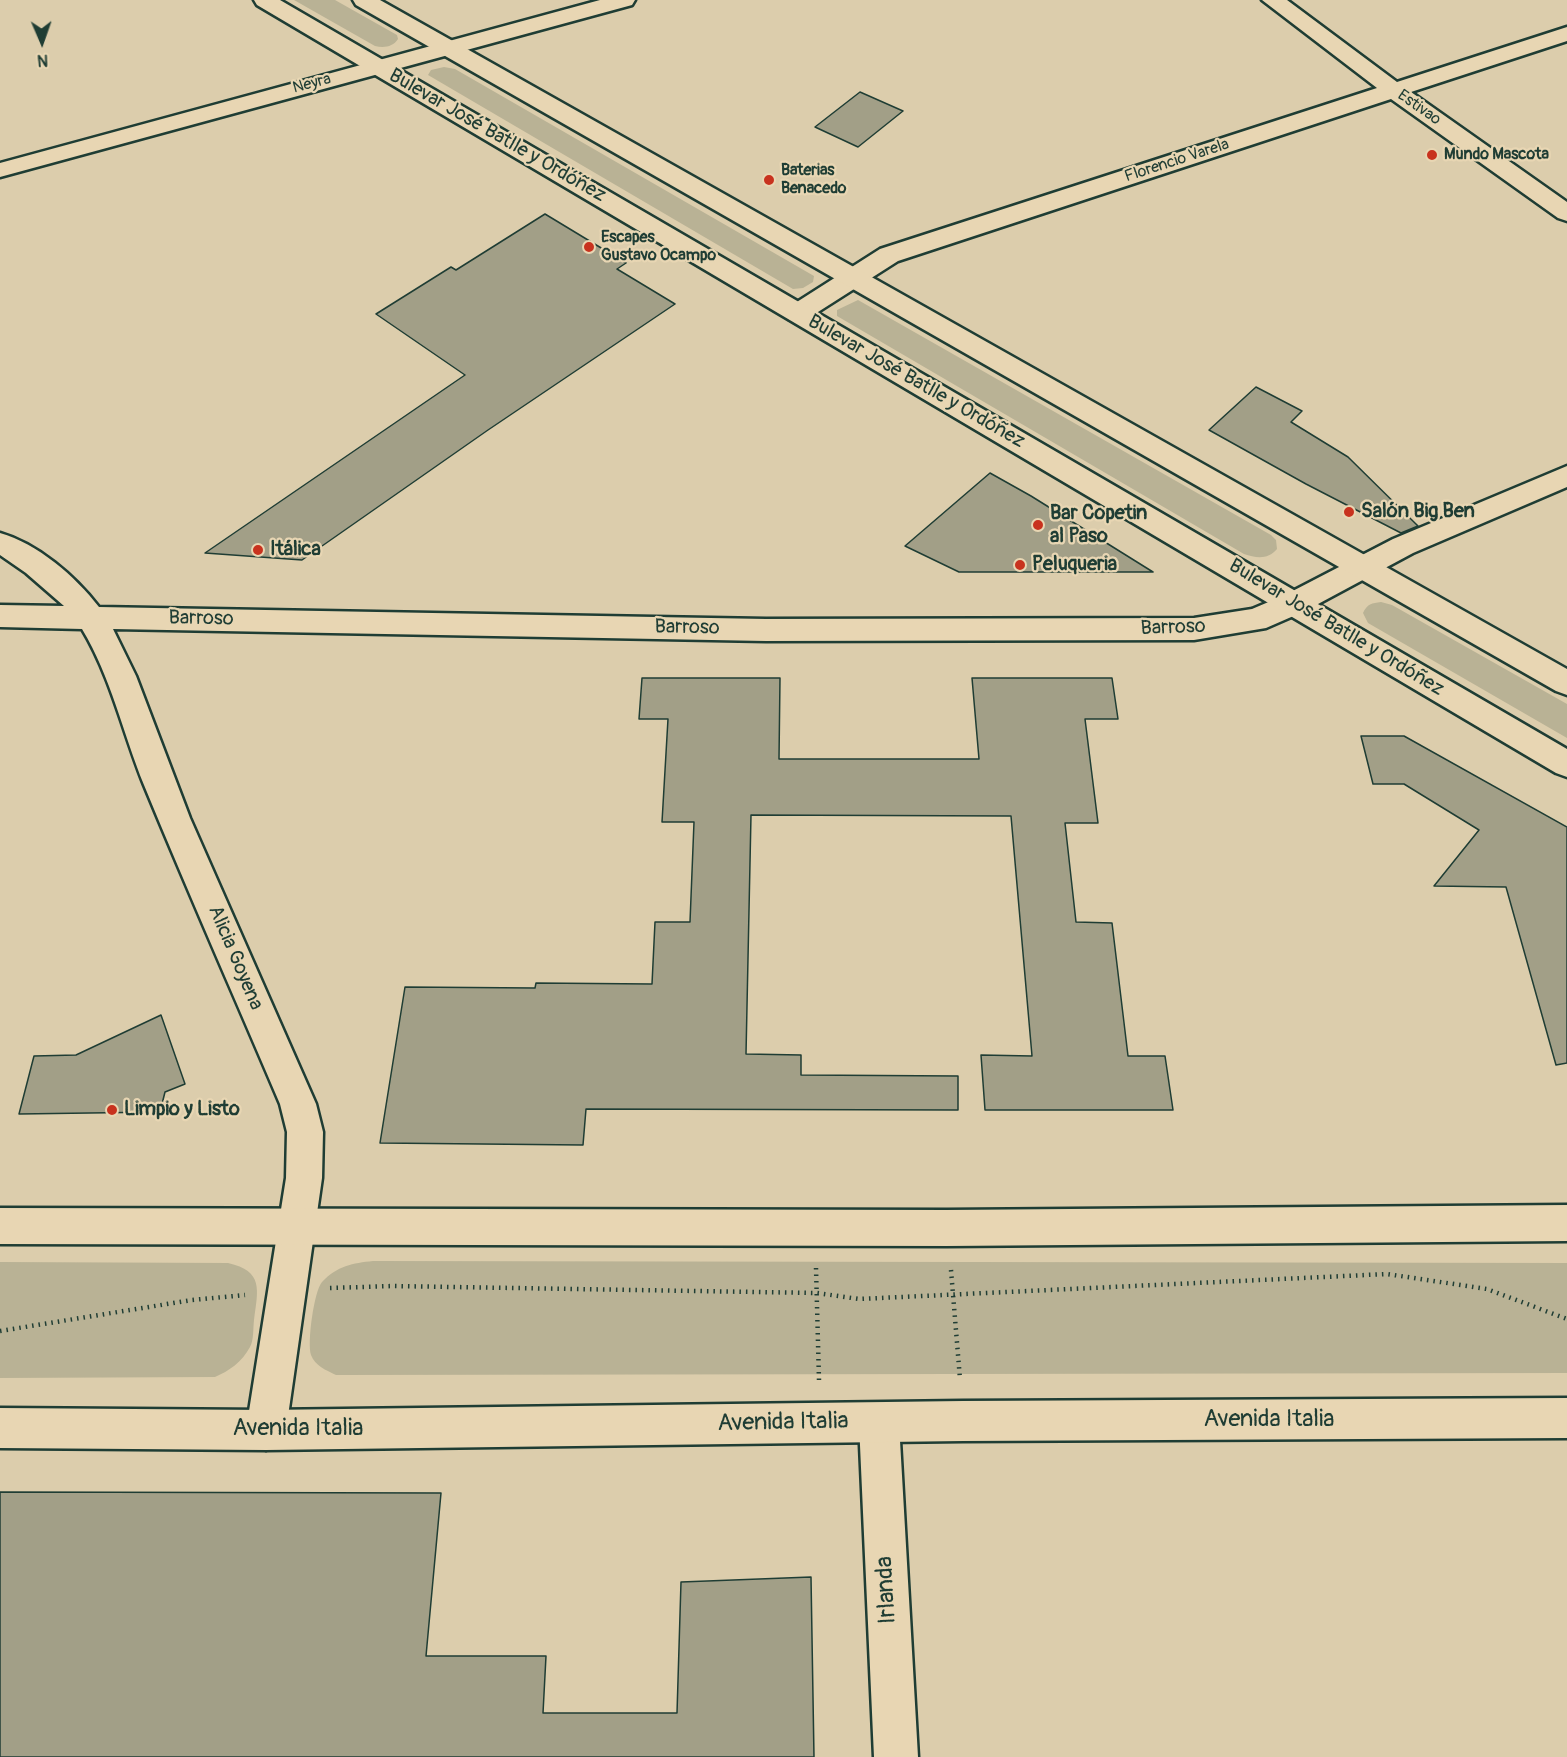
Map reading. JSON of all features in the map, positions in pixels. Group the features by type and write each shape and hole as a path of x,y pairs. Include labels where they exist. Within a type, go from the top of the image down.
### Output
{"main road":[{"name":"Bulevar José Batlle y Ordóñez","path":"265,0 1295,603 1567,765"},
{"path":"364,0 1567,683"},
{"name":"Neyra","path":"0,170 624,0"},
{"name":"Estivao","path":"1273,0 1395,91 1567,213"},
{"name":"Florencio Varela","path":"798,313 889,255 1567,34"},
{"name":"Barroso","path":"0,616 766,630 1194,629 1256,620 1295,603 1361,566 1403,546 1567,476"},
{"name":"Alicia Goyena","path":"0,543 37,566 69,593 90,617 111,654 157,777 298,1104 305,1132 304,1178 266,1430"},
{"path":"0,1226 947,1228 1567,1223"},
{"name":"Avenida Italia","path":"0,1428 266,1430 963,1421 1567,1418"},
{"name":"Irlanda","path":"879,1423 896,1757"}],"path":[{"path":"815,1226 820,1423"},
{"path":"947,1228 963,1421"},
{"path":"0,1331 192,1300 318,1289 393,1286 817,1293 859,1299 1387,1274 1487,1289 1567,1319"}],"shaded area":[{"path":"294,0 335,0 397,35 398,39 394,44 388,46 375,46"},
{"path":"444,67 455,69 814,276 813,282 803,288 793,289 428,75 431,70"},
{"path":"858,300 1271,535 1276,540 1277,549 1270,555 1262,557 1244,554 837,316 837,310"},
{"path":"1381,602 1392,605 1567,704 1567,738 1368,623 1363,613 1366,608"},
{"path":"373,1261 1567,1263 1567,1373 336,1375 318,1365 311,1355 311,1329 316,1296 322,1282 333,1272 352,1264"},
{"path":"0,1262 228,1263 248,1271 256,1283 257,1300 251,1344 239,1362 215,1377 0,1378"}],"building":[{"path":"860,92 903,111 858,147 815,127"},
{"path":"545,214 626,263 617,269 675,304 488,430 302,560 205,553 465,375 376,314 451,267 456,270"},
{"path":"1256,387 1302,411 1291,422 1348,457 1418,526 1401,533 1209,430"},
{"path":"990,473 1153,572 959,572 905,546"},
{"path":"642,678 780,678 779,759 979,759 972,678 1112,678 1118,719 1085,719 1098,823 1065,823 1076,922 1112,923 1128,1056 1165,1056 1173,1110 985,1110 981,1055 1032,1056 1011,816 751,815 746,1054 801,1055 801,1075 958,1076 958,1110 586,1109 583,1145 380,1143 405,987 535,988 536,983 652,984 655,922 690,922 694,822 662,822 668,719 639,719"},
{"path":"1361,736 1404,736 1567,827 1567,1063 1556,1065 1506,887 1434,886 1479,830 1404,784 1373,784"},
{"path":"161,1015 185,1084 165,1092 160,1112 19,1114 34,1056 76,1055"},
{"path":"0,1492 441,1493 426,1656 546,1656 543,1713 677,1713 681,1582 811,1577 814,1757 0,1757"}],"place":[{"name":"Mundo Mascota","path":"1432,155"},
{"name":"Baterias Benacedo","path":"769,180"},
{"name":"Escapes Gustavo Ocampo","path":"589,247"},
{"name":"Salón Big Ben","path":"1349,512"},
{"name":"Bar Copetin al Paso","path":"1038,525"},
{"name":"Itálica","path":"258,550"},
{"name":"Peluqueria","path":"1020,565"},
{"name":"Limpio y Listo","path":"112,1110"}]}
